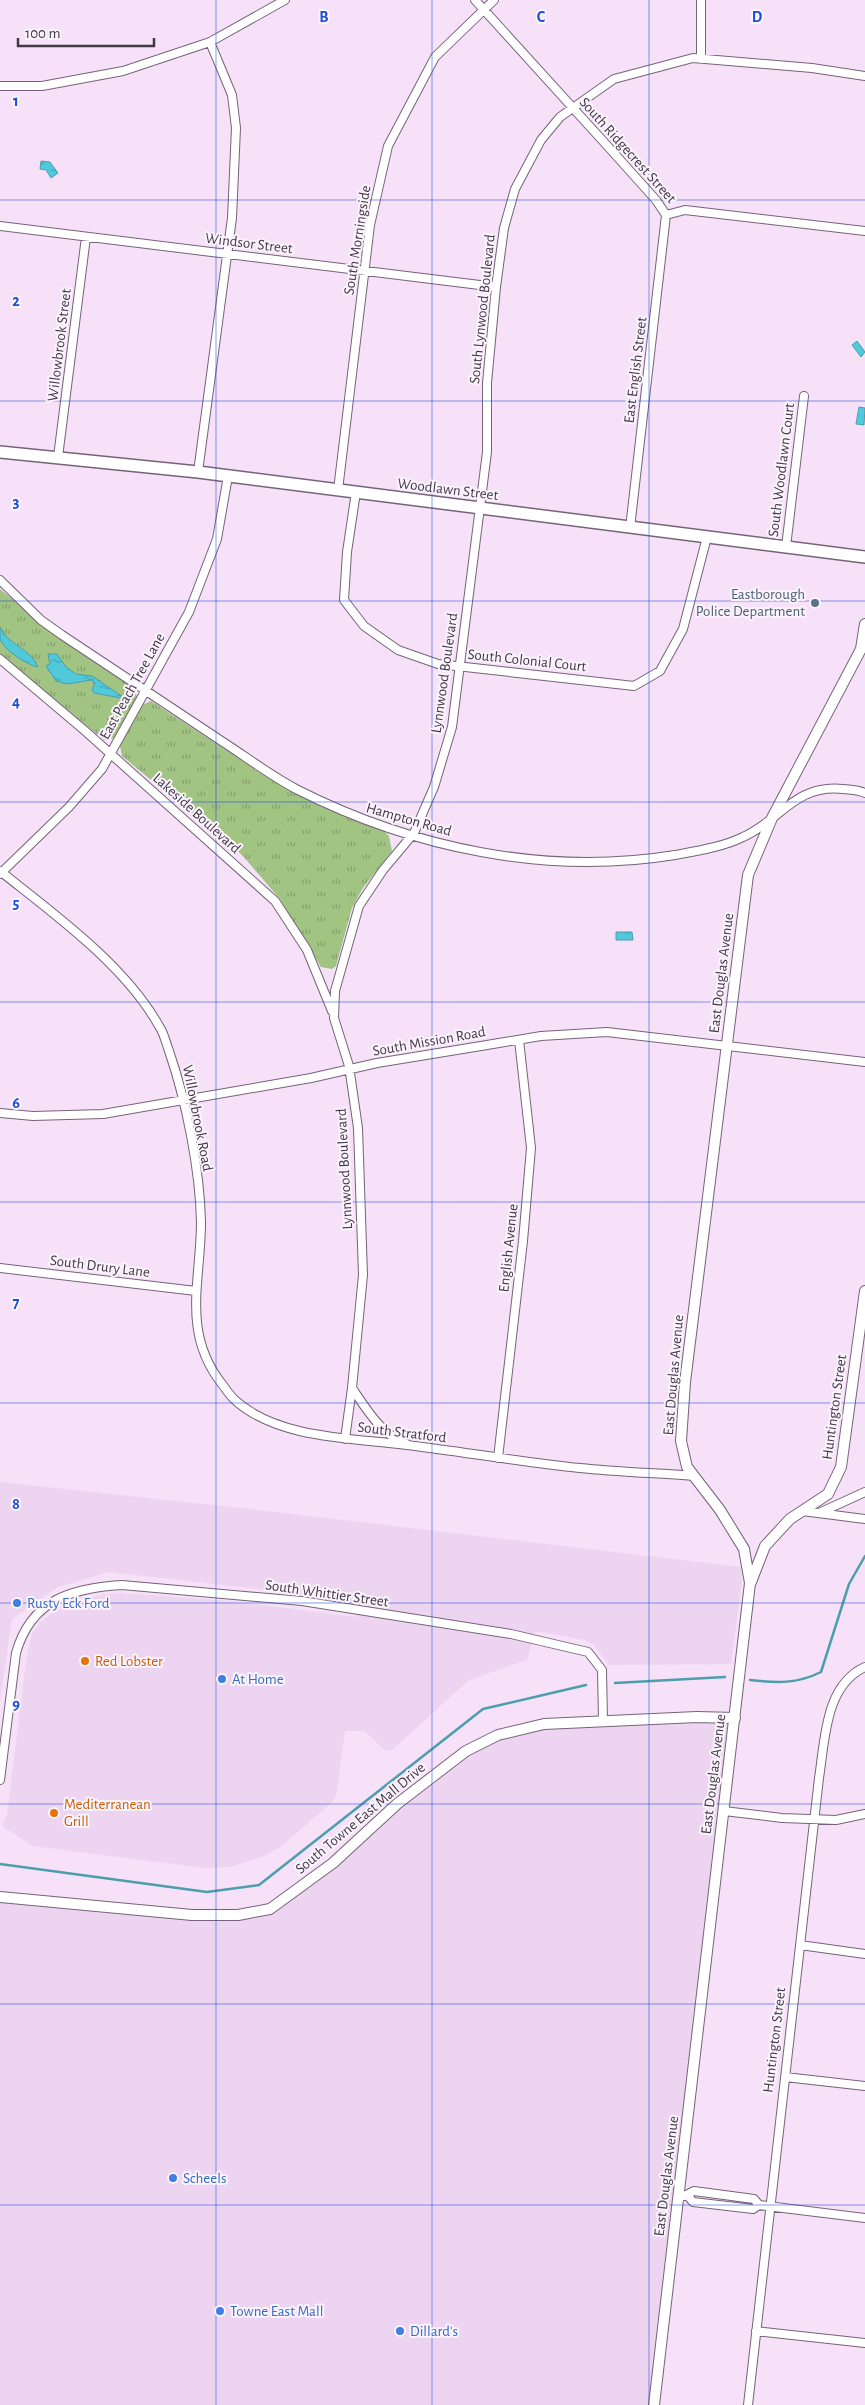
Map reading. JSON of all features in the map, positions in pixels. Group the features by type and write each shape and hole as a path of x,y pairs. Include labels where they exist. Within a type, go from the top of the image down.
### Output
{"main road":[{"name":"Woodlawn Street","path":"0,448 26,453 198,472 865,557"},
{"name":"Woodlawn Street","path":"0,452 26,453"}],"street":[{"path":"0,86 42,86 123,71 210,42 286,0"},
{"name":"South Ridgecrest Street","path":"475,0 656,200 666,216 685,210 865,231"},
{"name":"South Morningside","path":"338,490 370,225 388,146 435,57 482,9 494,0"},
{"path":"701,0 701,59"},
{"path":"198,472 232,218 236,128 232,95 210,42"},
{"name":"South Lynwood Boulevard","path":"481,509 489,417 487,383 496,287 504,228 515,189 541,140 572,107 614,79 693,58 812,68 865,76"},
{"name":"East English Street","path":"630,528 666,216"},
{"name":"Windsor Street","path":"0,226 496,287"},
{"name":"Willowbrook Street","path":"58,457 86,237"},
{"name":"South Woodlawn Court","path":"786,547 804,396"},
{"name":"East Peach Tree Lane","path":"1,873 69,807 102,769 144,690 189,612 217,539 228,476"},
{"name":"South Colonial Court","path":"356,492 347,552 344,600 364,626 398,650 438,664 460,667 634,686 645,681 660,671 683,629 707,537"},
{"name":"Lynnwood Boulevard","path":"345,1439 363,1275 358,1128 350,1070 334,1018 335,991 359,906 410,837 434,787 452,727 481,509"},
{"name":"Hampton Road","path":"0,580 41,620 296,789 358,818 410,837 510,856 601,862 675,855 744,837 794,800 809,792 830,788 865,793"},
{"name":"East Douglas Avenue","path":"654,2405 683,2196 750,1583 744,1549 720,1510 687,1468 681,1441 685,1382 748,875 772,818 861,649 865,631"},
{"name":"Lakeside Boulevard","path":"0,659 275,901 307,950 322,983 334,1018"},
{"name":"Willowbrook Road","path":"1,873 122,974 160,1026 178,1076 194,1163 201,1222 196,1291"},
{"name":"South Mission Road","path":"0,1113 33,1116 103,1114 519,1040 607,1032 865,1062"},
{"name":"English Avenue","path":"498,1458 523,1241 531,1148 519,1040"},
{"name":"South Drury Lane","path":"0,1268 196,1291"},
{"name":"South Stratford","path":"196,1291 196,1327 204,1357 212,1371 236,1401 272,1424 345,1439 409,1445 498,1458 583,1468 694,1476"},
{"name":"Huntington Street","path":"750,1583 764,1546 790,1519 828,1494 841,1467 865,1291"},
{"path":"352,1388 384,1430 399,1442 409,1445"},
{"path":"818,1513 865,1492"},
{"path":"802,1511 865,1519"},
{"name":"South Whittier Street","path":"0,1780 16,1653 26,1625 45,1606 81,1591 108,1586 122,1585 302,1601 511,1634 588,1652 602,1670 603,1722"},
{"name":"Huntington Street","path":"748,2405 814,1819 831,1705 844,1682 856,1671 865,1667"},
{"name":"South Towne East Mall Drive","path":"0,1896 192,1915 238,1915 270,1909 333,1863 397,1804 466,1751 498,1735 535,1726 697,1717 735,1718"},
{"path":"724,1811 836,1820 865,1814"},
{"path":"800,1945 865,1954"},
{"path":"785,2077 865,2086"},
{"path":"683,2196 693,2202 753,2209 759,2205 770,2206 865,2218"},
{"path":"756,2331 865,2343"}],"shaded area":[{"path":"0,1482 250,1509 741,1567 742,1580 731,1664 609,1665 594,1645 585,1640 535,1631 527,1660 469,1680 391,1751 383,1749 365,1731 345,1731 336,1797 280,1847 264,1856 230,1867 205,1868 33,1846 2,1826 7,1815 27,1654 32,1634 39,1623 55,1611 99,1595 120,1593 227,1601 357,1617 359,1604 302,1594 109,1572 58,1587 12,1619 0,1700"},
{"path":"735,1718 654,2405 0,2405 0,1894 192,1915 270,1909 498,1735 603,1721"}],"green space":[{"path":"0,589 60,638 134,688 137,697 114,738 104,740 0,654"},
{"path":"151,701 275,782 344,816 384,831 389,836 392,851 363,888 352,908 336,966 332,969 321,967 280,899 242,855 122,756 120,746 122,741 142,705"}],"water":[{"path":"41,161 50,162 58,173 51,178 46,170 40,169"},
{"path":"857,341 865,352 861,357 852,345"},
{"path":"859,407 865,408 864,425 856,424"},
{"path":"0,627 8,638 35,661 38,667 22,660 6,648 0,639"},
{"path":"48,654 57,654 66,667 76,674 92,676 126,699 94,693 92,690 95,683 91,680 68,684 56,681 46,666 50,664"},
{"path":"616,932 632,932 633,940 616,940"}],"waterway":[{"path":"750,1680 787,1682 804,1679 821,1672 849,1584 865,1556"},
{"path":"615,1683 725,1677"},
{"path":"0,1864 207,1892 259,1885 483,1709 586,1685"}],"place":[{"name":"Eastborough Police Department","path":"815,603"},
{"name":"Rusty Eck Ford","path":"17,1603"},
{"name":"Red Lobster","path":"85,1661"},
{"name":"At Home","path":"222,1679"},
{"name":"Mediterranean Grill","path":"54,1813"},
{"name":"Scheels","path":"173,2178"},
{"name":"Towne East Mall","path":"220,2311"},
{"name":"Dillard's","path":"400,2331"}]}
